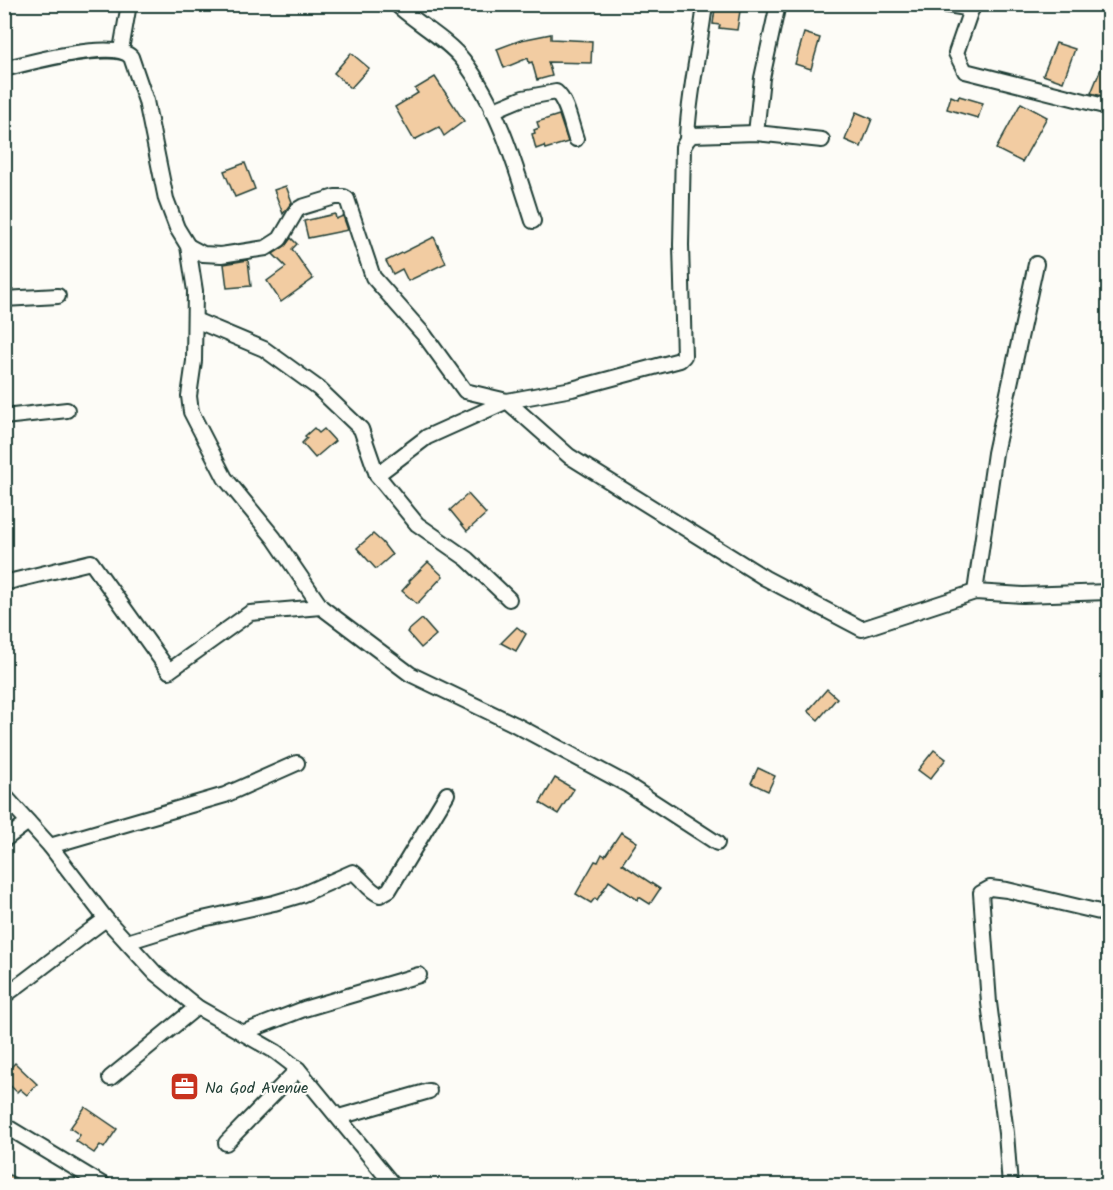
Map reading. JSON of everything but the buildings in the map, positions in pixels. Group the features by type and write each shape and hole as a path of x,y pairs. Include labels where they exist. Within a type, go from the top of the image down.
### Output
{"street":[{"path":"121,50 129,4"},
{"path":"396,4 463,59 492,111 516,169 533,221"},
{"path":"687,140 687,118 699,54 705,4"},
{"path":"756,133 762,78 778,4"},
{"path":"942,4 972,7 956,52 965,70 1108,107"},
{"path":"4,69 54,56 121,50 126,52 133,62 146,101 166,199 177,228 188,246 195,291 194,361 189,396 191,412 225,478 274,538 321,607 410,674 514,724 626,784 717,843"},
{"path":"492,111 523,99 556,92 565,106 576,139"},
{"path":"377,475 427,438 507,401 572,389 652,369 676,362 684,356 681,245 683,147 687,140 692,135 756,133 822,140"},
{"path":"188,246 203,254 221,255 266,248 280,239 297,210 335,197 344,197 347,199 373,277 425,336 465,391 507,401 569,456 765,578 862,629 975,592 1023,594 1108,592"},
{"path":"975,592 996,453 1036,264"},
{"path":"4,299 58,296"},
{"path":"195,320 264,349 318,388 361,429 377,475 417,524 467,559 509,599"},
{"path":"4,417 67,410"},
{"path":"4,583 92,562 170,672 250,613 321,607"},
{"path":"50,846 225,795 297,763"},
{"path":"127,942 198,920 301,895 353,872 380,895 389,890 447,794"},
{"path":"4,795 50,846 106,919 155,973 197,1007 276,1052 298,1069 394,1185"},
{"path":"4,840 28,822"},
{"path":"1010,1185 1006,1133 988,1003 981,893 990,888 1007,890 1108,914"},
{"path":"4,996 106,919"},
{"path":"242,1033 313,1006 419,975"},
{"path":"110,1078 197,1007"},
{"path":"226,1143 298,1069"},
{"path":"339,1117 429,1091"},
{"path":"4,1125 105,1185"}],"place":[{"name":"Na God Avenue","path":"184,1087"}]}
